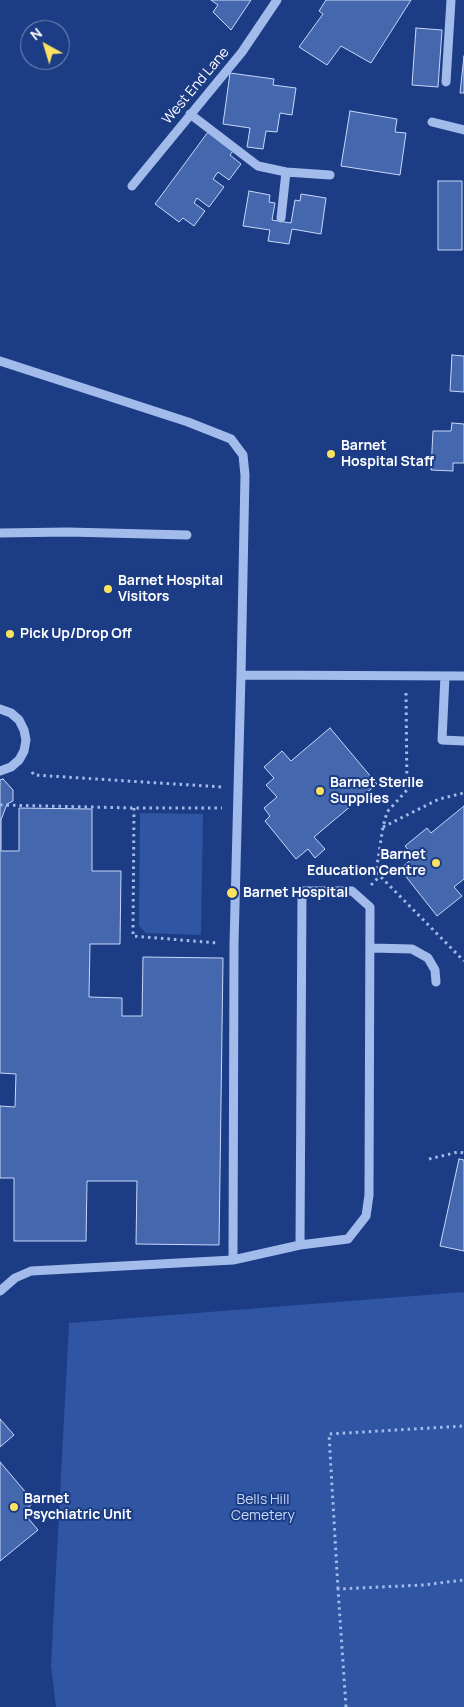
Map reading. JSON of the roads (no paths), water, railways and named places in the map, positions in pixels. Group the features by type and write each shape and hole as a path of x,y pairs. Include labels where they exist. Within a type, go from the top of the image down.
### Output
{"street":[{"name":"West End Lane","path":"132,186 242,52 277,0"},
{"path":"446,82 451,0"},
{"path":"190,114 258,166 286,172 330,175"},
{"path":"432,122 464,130"},
{"path":"282,218 286,172"},
{"path":"0,361 188,422 231,438 243,455 245,475 234,944 233,1260"},
{"path":"0,533 187,534"},
{"path":"241,675 464,676"},
{"path":"444,676 442,740 464,741"},
{"path":"0,708 11,713 19,720 24,730 25,745 19,760 11,767 0,771"},
{"path":"0,1291 16,1278 31,1271 233,1260 300,1245 348,1239 366,1216 369,1195 370,907 352,892 302,891 300,1245"},
{"path":"370,948 412,949 428,958 435,970 436,982"}],"place":[{"name":"Barnet Hospital Staff","path":"331,454"},
{"name":"Barnet Hospital Visitors","path":"108,589"},
{"name":"Pick Up/Drop Off","path":"10,634"},
{"name":"Barnet Sterile Supplies","path":"320,791"},
{"name":"Barnet Education Centre","path":"436,863"},
{"name":"Barnet Hospital","path":"232,893"},
{"name":"Barnet Psychiatric Unit","path":"14,1507"}],"park label":[{"name":"Bells Hill Cemetery","path":"263,1508"}]}
